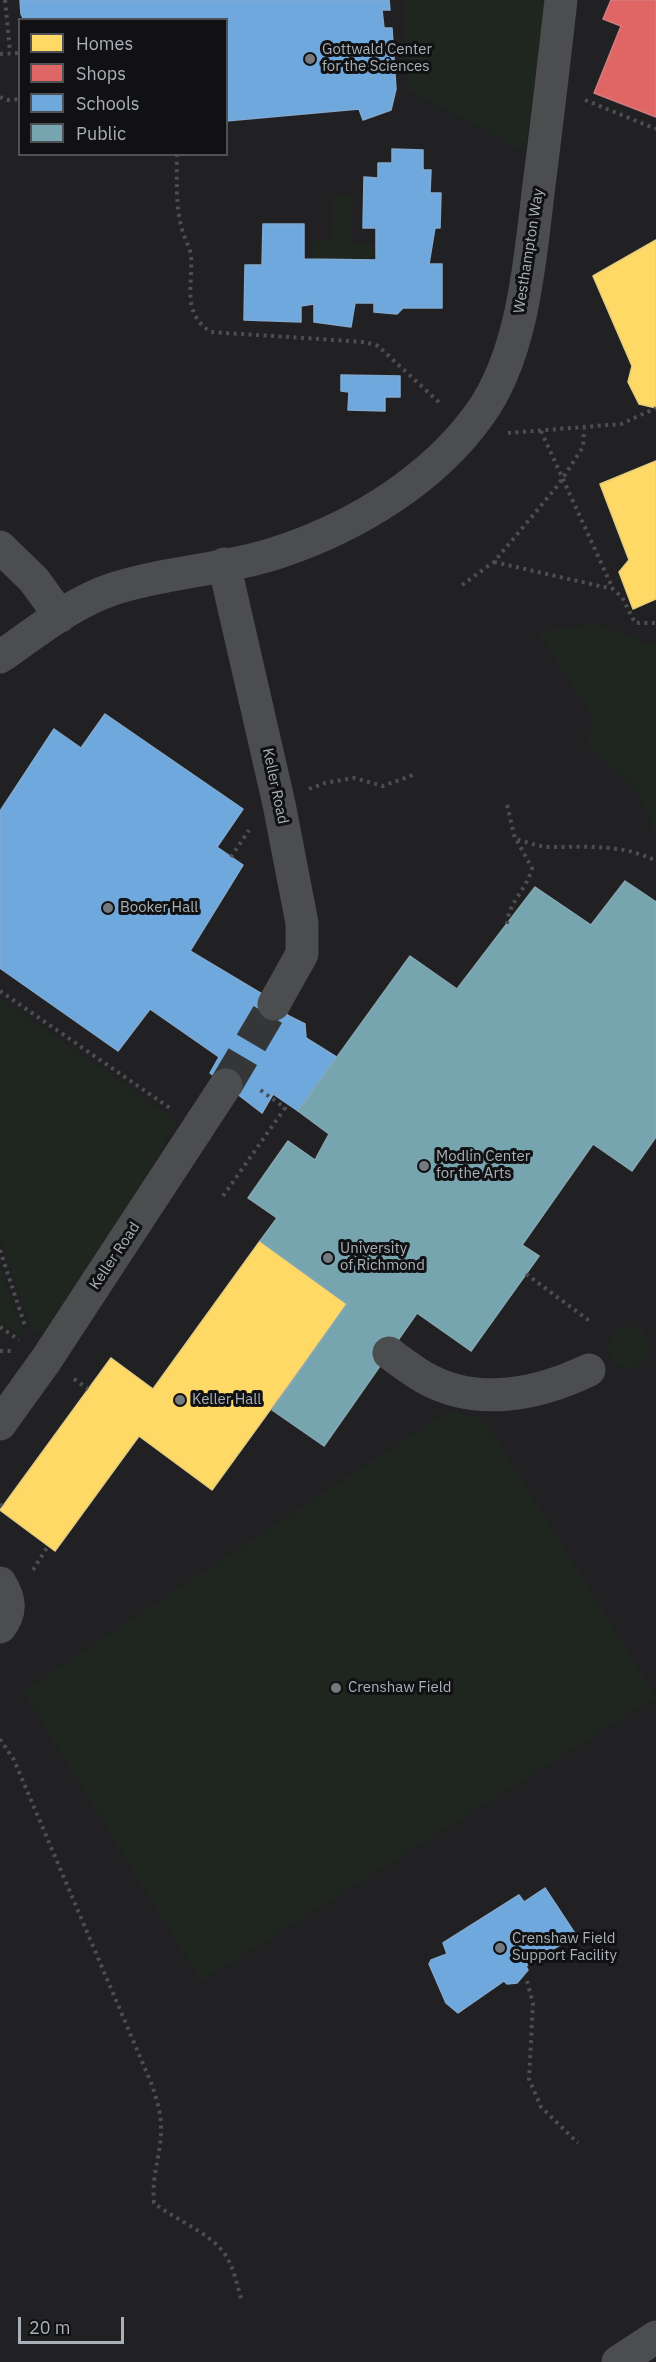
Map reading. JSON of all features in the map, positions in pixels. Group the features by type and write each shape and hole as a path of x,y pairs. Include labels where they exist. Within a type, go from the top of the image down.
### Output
{"street":[{"name":"Westhampton Way","path":"0,657 60,616 112,589 283,551 321,536 394,496 435,462 479,416 496,387 508,354 528,276 561,0"},
{"path":"0,547 34,580 60,616"},
{"name":"Keller Road","path":"224,564 279,804 302,923 302,954 274,1004"},
{"name":"Keller Road","path":"0,1424 238,1084"},
{"path":"388,1353 428,1380 459,1391 492,1396 528,1392 565,1381 589,1370"},
{"path":"0,1583 7,1594 9,1606 0,1627"},
{"path":"618,2362 656,2337"}],"path":[{"path":"5,0 10,51"},
{"path":"0,54 18,52"},
{"path":"574,95 656,129"},
{"path":"0,97 7,100 18,99"},
{"path":"177,156 176,198 182,230 191,255 189,297 192,309 204,327 211,332 365,342 378,346 444,406"},
{"path":"504,433 584,429 621,424 656,408"},
{"path":"462,585 494,562 563,477 583,447 584,429"},
{"path":"541,431 613,590"},
{"path":"494,562 613,590 622,597 635,623 656,623"},
{"path":"306,790 325,783 354,778 382,786 413,775"},
{"path":"507,804 515,838 532,868 531,876 507,912 507,924"},
{"path":"231,857 250,828"},
{"path":"515,838 551,847 572,845 639,852 656,861"},
{"path":"0,991 175,1112"},
{"path":"223,1196 285,1108 238,1084"},
{"path":"0,1250 28,1333"},
{"path":"526,1274 591,1322"},
{"path":"0,1327 29,1347"},
{"path":"71,1377 88,1389"},
{"path":"37,1564 48,1546"},
{"path":"0,1739 14,1760 152,2085 161,2113 162,2129 152,2183 154,2203 213,2242 223,2252 232,2268 242,2302"},
{"path":"526,1981 533,2003 529,2079 541,2107 578,2143"}],"shaded area":[{"name":"University of Richmond","path":"0,0 656,0 656,2362 0,2362"},
{"path":"404,0 548,0 525,152 408,90"},
{"path":"353,194 351,242 374,243 374,260 313,259 313,241 331,240 334,195"},
{"path":"595,624 656,646 656,834 637,791 588,745 592,716 538,632"},
{"path":"0,998 177,1121 131,1202 41,1336 33,1333 0,1238"},
{"path":"0,1266 24,1335 22,1337 0,1322"},
{"path":"629,1326 644,1332 650,1347 644,1362 629,1368 614,1362 608,1347 614,1332"},
{"name":"Crenshaw Field","path":"448,1411 484,1419 656,1697 201,1981 23,1691"}],"building: Homes":[{"path":"656,240 656,408 639,404 628,382 632,366 593,276"},
{"path":"656,461 656,599 633,609 619,572 629,560 600,484"},
{"name":"Keller Hall","path":"260,1241 347,1304 212,1490 139,1436 55,1551 0,1510 111,1358 153,1389"}],"building: Shops":[{"path":"611,0 656,0 656,117 594,93 621,26 603,19"}],"building: Schools":[{"name":"Gottwald Center for the Sciences","path":"20,0 389,0 390,10 382,10 384,28 392,28 396,89 391,110 363,120 359,109 228,121 228,18 23,18"},
{"path":"392,149 423,150 423,170 431,170 430,193 441,193 440,228 435,228 429,264 442,264 442,308 403,308 397,314 374,312 374,303 355,303 351,327 314,322 314,304 301,306 301,322 244,320 245,265 262,265 263,224 304,224 304,259 376,260 376,228 363,228 364,177 378,178 378,163 392,163"},
{"path":"341,375 400,376 400,397 385,397 385,411 348,410 349,392 341,391"},
{"name":"Booker Hall","path":"105,714 243,809 217,847 243,865 190,951 262,994 289,1016 305,1024 306,1038 338,1058 298,1111 273,1094 262,1113 210,1073 219,1057 150,1009 118,1051 0,968 0,811 54,729 81,748"},
{"name":"Crenshaw Field Support Facility","path":"545,1888 576,1935 526,1966 528,1970 517,1983 507,1984 504,1981 458,2013 446,2003 429,1964 431,1960 447,1954 443,1943 519,1895 524,1902"}],"building: Public":[{"name":"Modlin Center for the Arts","path":"625,881 656,902 656,1137 632,1171 593,1144 522,1245 539,1256 471,1351 417,1313 324,1446 272,1410 347,1304 260,1241 277,1218 248,1198 288,1141 315,1160 329,1134 298,1111 410,956 457,989 535,887 591,925"}],"tunnel":[{"path":"226,1085 274,1004"}],"place":[{"name":"Gottwald Center for the Sciences","path":"310,59"},
{"name":"Booker Hall","path":"108,908"},
{"name":"Modlin Center for the Arts","path":"424,1166"},
{"name":"University of Richmond","path":"328,1258"},
{"name":"Keller Hall","path":"180,1400"},
{"name":"Crenshaw Field","path":"336,1688"},
{"name":"Crenshaw Field Support Facility","path":"500,1948"}]}
